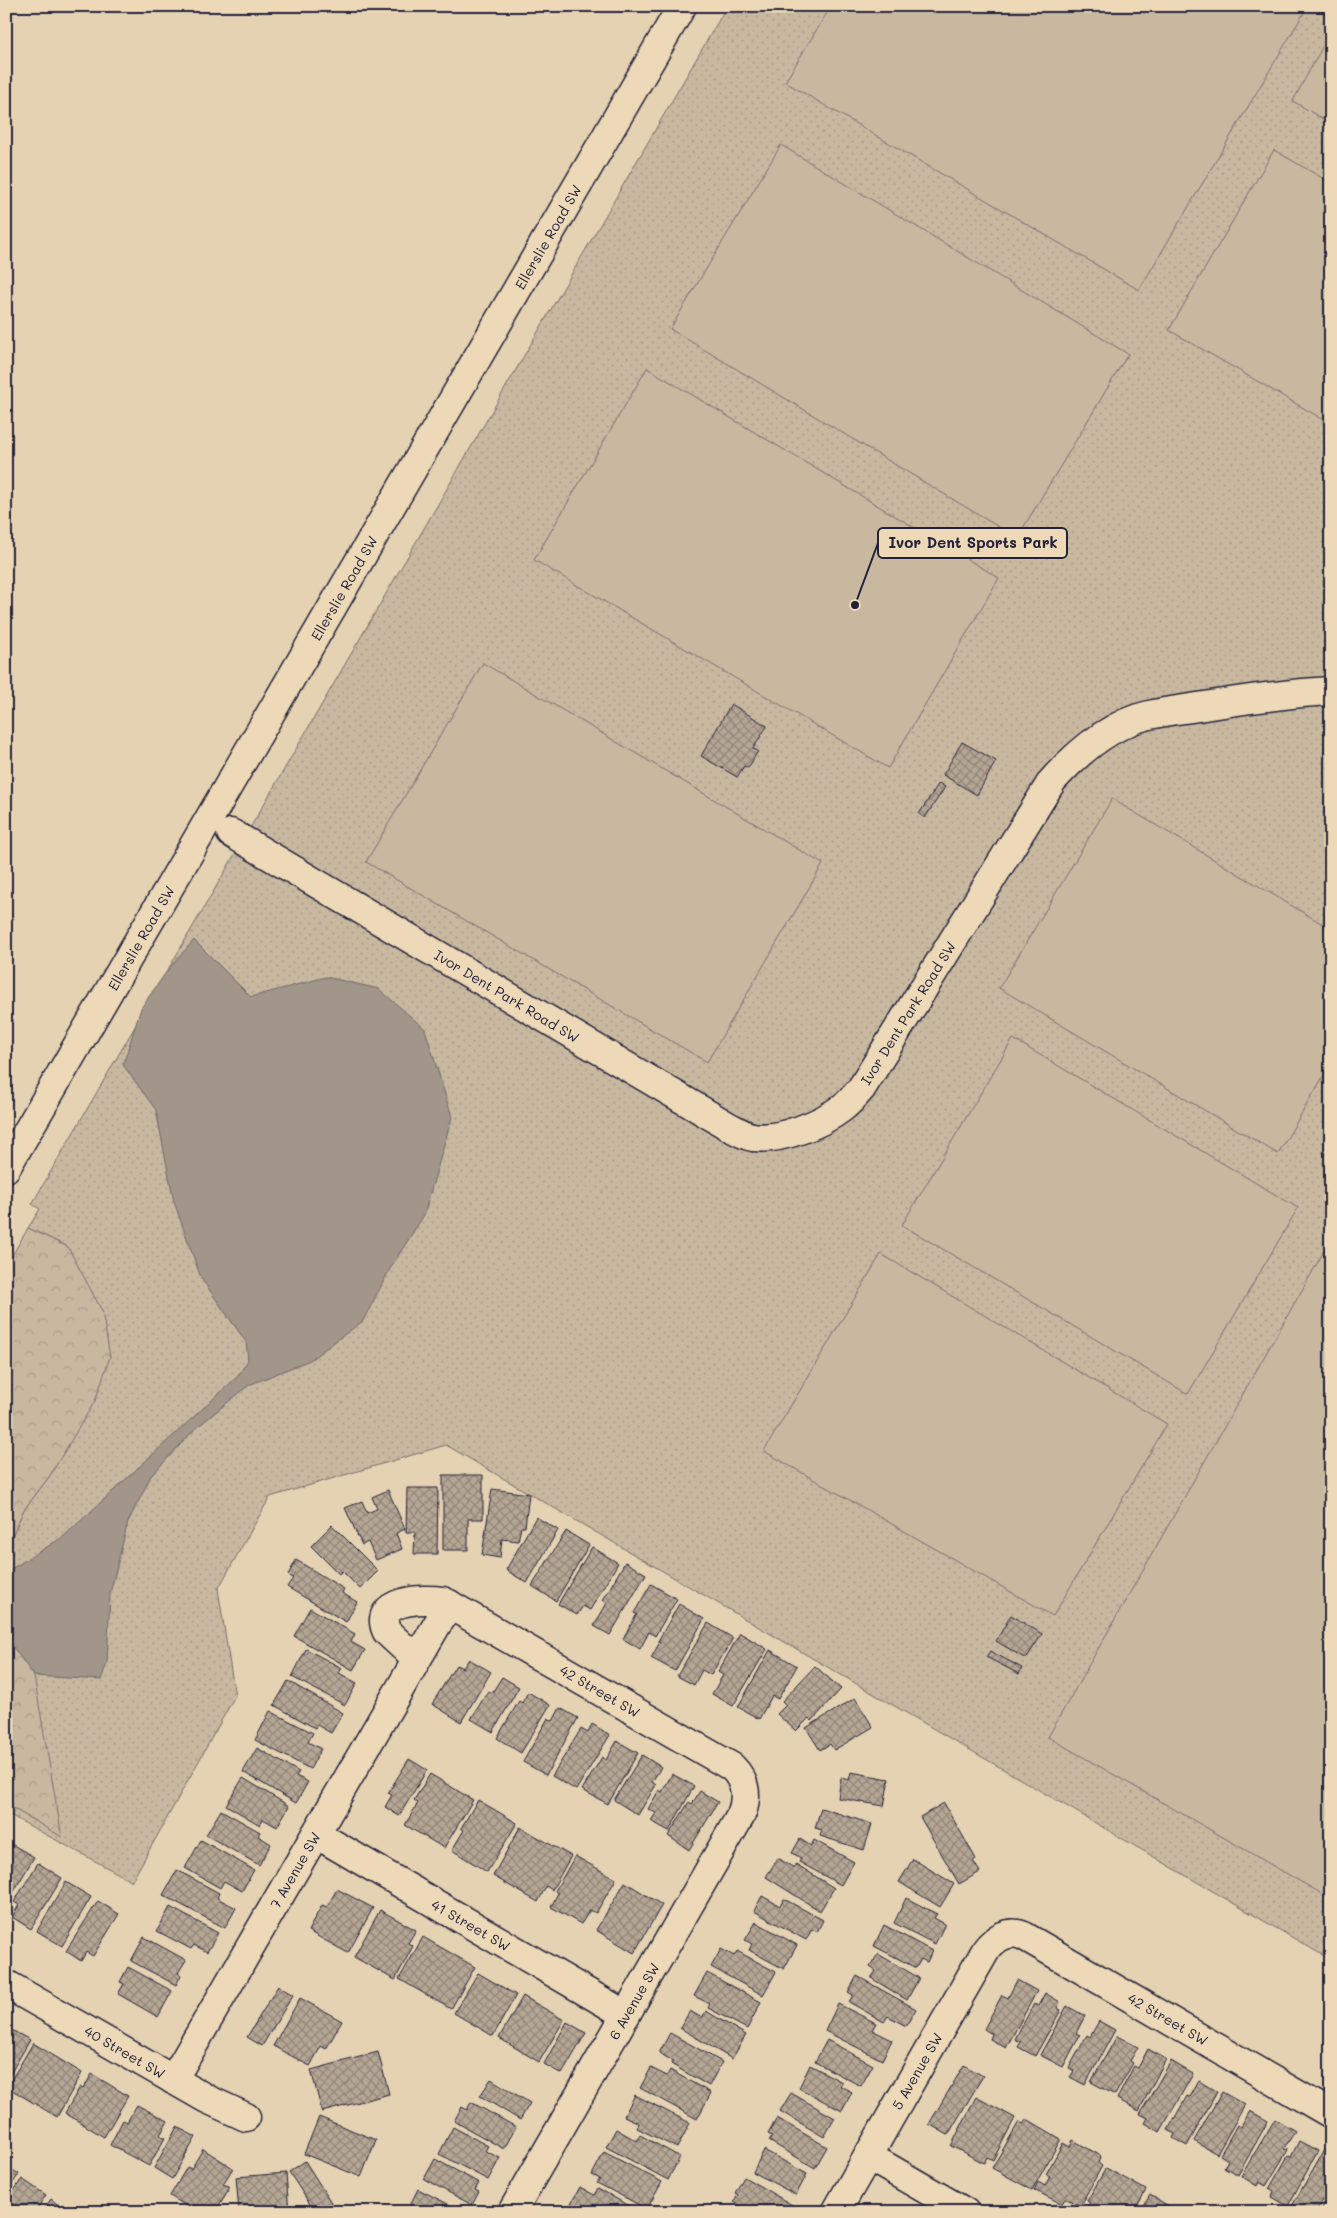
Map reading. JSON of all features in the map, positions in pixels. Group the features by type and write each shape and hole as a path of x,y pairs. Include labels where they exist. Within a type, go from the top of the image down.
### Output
{"street":[{"name":"Ellerslie Road SW","path":"6,1168 682,6"},
{"name":"Ivor Dent Park Road SW","path":"231,833 728,1126 753,1137 775,1136 788,1134 822,1121 842,1108 861,1089 1052,781 1073,758 1095,741 1121,726 1147,715 1284,693 1331,691"},
{"path":"416,1659 384,1627 388,1612 398,1604 409,1601 436,1600 449,1604"},
{"name":"7 Avenue SW","path":"173,2080 449,1604"},
{"name":"42 Street SW","path":"449,1604 732,1767 744,1786"},
{"name":"6 Avenue SW","path":"512,2212 741,1815 746,1797 744,1786"},
{"name":"41 Street SW","path":"316,1834 626,2015"},
{"name":"42 Street SW","path":"1003,1936 1017,1933 1024,1936 1331,2114"},
{"name":"5 Avenue SW","path":"836,2212 986,1950 1003,1936"},
{"name":"40 Street SW","path":"6,1984 207,2100 246,2117"},
{"path":"868,2156 965,2212"}],"green space":[{"path":"727,6 1331,6 1331,1960 446,1445 270,1497 218,1589 235,1696 132,1881 6,1813 6,1804 61,1836 6,1637 6,1550 23,1511 49,1477 68,1247 28,1228 40,1209 32,1204"},
{"path":"831,6 1308,6 1139,290 785,82"},
{"path":"1331,31 1331,124 1293,101"},
{"path":"781,145 1128,354 1017,538 670,329"},
{"path":"1274,150 1331,183 1331,424 1169,330"},
{"path":"647,368 999,578 888,768 534,560"},
{"path":"483,663 823,864 707,1062 366,862"},
{"path":"1112,799 1331,929 1331,1063 1278,1154 999,988"},
{"path":"1013,1039 1298,1208 1188,1394 902,1225"},
{"path":"28,1228 68,1247 102,1311 110,1357 95,1401 49,1477 23,1511 6,1550 6,1266"},
{"path":"1331,1239 1331,1899 1048,1737"},
{"path":"881,1254 1167,1424 1053,1616 764,1451"},
{"path":"6,1636 34,1676 62,1837 6,1804"}],"shaded area":[{"path":"194,940 251,997 326,977 379,989 425,1029 452,1117 424,1215 391,1267 363,1321 310,1360 249,1385 195,1429 151,1476 128,1522 110,1594 107,1663 101,1680 34,1676 6,1637 6,1572 63,1537 238,1376 248,1360 246,1342 201,1278 174,1202 156,1110 123,1065 141,1008 167,971"}],"building":[{"path":"731,704 767,726 753,749 758,751 748,768 744,766 737,777 701,756"},
{"path":"962,742 996,761 977,795 943,775"},
{"path":"939,783 945,787 925,818 919,814"},
{"path":"443,1475 483,1475 483,1519 468,1519 468,1550 443,1550"},
{"path":"407,1488 438,1488 437,1554 414,1554 415,1532 406,1532"},
{"path":"492,1489 529,1494 525,1527 521,1527 518,1541 502,1539 500,1558 482,1555"},
{"path":"388,1490 405,1529 396,1533 402,1549 376,1560 368,1542 362,1545 345,1508 362,1501 367,1513 377,1509 372,1497"},
{"path":"536,1517 558,1530 527,1583 506,1570"},
{"path":"332,1525 378,1571 360,1589 342,1571 339,1574 311,1546"},
{"path":"566,1531 589,1545 556,1601 532,1586"},
{"path":"592,1547 618,1563 590,1610 583,1606 577,1615 558,1604"},
{"path":"296,1560 344,1589 342,1593 357,1602 346,1622 287,1587 293,1578 288,1575"},
{"path":"625,1562 646,1574 610,1635 594,1626 607,1603 603,1600"},
{"path":"651,1584 677,1599 655,1636 649,1632 640,1649 623,1639 637,1614 634,1613"},
{"path":"679,1604 704,1619 675,1671 651,1658 660,1642 658,1641"},
{"path":"310,1608 355,1634 351,1642 365,1650 353,1670 294,1636"},
{"path":"1011,1615 1042,1634 1026,1659 996,1641"},
{"path":"708,1623 733,1638 711,1675 702,1670 694,1685 677,1676"},
{"path":"740,1633 767,1649 733,1706 712,1694 723,1675 718,1672"},
{"path":"306,1649 342,1668 339,1673 357,1683 345,1705 292,1677"},
{"path":"770,1650 797,1666 778,1699 772,1696 759,1719 738,1707"},
{"path":"990,1651 1022,1668 1019,1674 986,1657"},
{"path":"469,1659 491,1672 461,1722 432,1704 456,1665 463,1668"},
{"path":"815,1666 841,1689 812,1721 809,1718 796,1731 777,1714 786,1705 782,1701"},
{"path":"502,1677 519,1687 493,1732 471,1719 488,1691 492,1693"},
{"path":"288,1681 343,1713 331,1733 317,1725 315,1728 274,1705"},
{"path":"528,1692 550,1705 521,1753 497,1738 519,1701 522,1703"},
{"path":"855,1698 873,1727 834,1750 830,1744 820,1750 806,1728"},
{"path":"560,1708 578,1718 546,1775 523,1762 548,1718 553,1721"},
{"path":"270,1711 313,1733 308,1742 321,1749 310,1769 255,1740"},
{"path":"592,1724 610,1735 576,1790 552,1776 581,1729 588,1733"},
{"path":"617,1741 638,1753 608,1804 582,1790 602,1757 606,1760"},
{"path":"257,1748 299,1772 296,1776 308,1782 296,1803 243,1772"},
{"path":"642,1755 661,1767 652,1782 656,1785 638,1815 614,1800"},
{"path":"409,1759 427,1770 399,1816 385,1807 392,1795 388,1793"},
{"path":"851,1772 889,1779 884,1806 838,1798 841,1778 849,1780"},
{"path":"430,1774 473,1800 444,1848 405,1825 418,1803 414,1800"},
{"path":"672,1774 694,1786 669,1831 651,1821 656,1813 648,1809 659,1790 662,1792"},
{"path":"243,1778 289,1806 277,1827 263,1819 260,1825 226,1805"},
{"path":"700,1791 718,1802 689,1850 668,1836 689,1802 692,1804"},
{"path":"478,1800 517,1823 487,1872 452,1850 464,1830 461,1828"},
{"path":"944,1803 976,1859 973,1861 980,1872 959,1884 920,1817"},
{"path":"821,1808 872,1824 864,1850 820,1836 822,1830 815,1828"},
{"path":"221,1810 260,1832 258,1836 271,1844 259,1865 206,1835"},
{"path":"520,1827 571,1856 552,1890 546,1886 538,1902 493,1876"},
{"path":"800,1839 811,1846 814,1840 854,1862 841,1885 799,1862 801,1858 792,1853"},
{"path":"201,1840 254,1870 242,1891 224,1881 220,1888 185,1868"},
{"path":"6,1841 34,1857 13,1893 6,1891"},
{"path":"575,1856 616,1879 596,1913 590,1910 581,1924 551,1907 558,1893 555,1891"},
{"path":"778,1858 794,1868 796,1864 834,1888 820,1911 766,1877"},
{"path":"913,1859 954,1884 940,1907 899,1882"},
{"path":"38,1863 62,1878 31,1929 12,1917 19,1905 14,1902"},
{"path":"177,1870 219,1893 217,1898 236,1908 225,1928 163,1895"},
{"path":"66,1882 91,1897 62,1946 37,1931"},
{"path":"625,1882 662,1905 634,1953 596,1930"},
{"path":"337,1889 373,1908 348,1953 308,1931 322,1905 327,1907"},
{"path":"762,1896 780,1906 784,1899 823,1920 817,1932 812,1929 806,1940 754,1911"},
{"path":"906,1898 937,1914 934,1918 945,1924 935,1944 894,1923"},
{"path":"98,1901 119,1914 93,1956 86,1952 81,1961 66,1951"},
{"path":"170,1907 218,1933 207,1952 194,1945 191,1949 157,1931"},
{"path":"380,1910 416,1930 408,1943 413,1946 395,1980 354,1957"},
{"path":"756,1922 797,1945 784,1969 749,1950 752,1944 745,1940"},
{"path":"884,1925 932,1951 927,1962 921,1959 916,1968 874,1946"},
{"path":"144,1937 186,1960 178,1973 181,1975 176,1985 131,1961"},
{"path":"423,1937 475,1967 451,2009 399,1979"},
{"path":"721,1949 734,1956 737,1951 776,1972 763,1995 711,1967"},
{"path":"878,1954 919,1978 907,2000 871,1978 876,1971 870,1967"},
{"path":"128,1967 172,1991 158,2017 118,1994 124,1984 120,1982"},
{"path":"478,1973 516,1995 493,2036 454,2013"},
{"path":"707,1973 761,2002 747,2029 708,2008 710,2004 694,1996"},
{"path":"857,1976 916,2009 906,2026 888,2016 884,2022 849,2002 853,1995 848,1992"},
{"path":"1017,1980 1037,1991 1006,2048 990,2039 992,2034 984,2029 1002,1995 1008,1998"},
{"path":"278,1986 293,1995 262,2046 247,2037"},
{"path":"1045,1993 1060,2002 1057,2008 1061,2010 1035,2056 1018,2047 1021,2042 1015,2039 1034,2004 1038,2006"},
{"path":"523,1996 564,2020 539,2062 499,2038"},
{"path":"300,1998 342,2021 326,2049 321,2046 310,2066 273,2046"},
{"path":"838,2004 876,2023 872,2030 892,2040 882,2060 825,2031"},
{"path":"1067,2006 1085,2016 1076,2033 1080,2035 1063,2067 1040,2055"},
{"path":"690,2011 702,2018 706,2011 746,2035 732,2059 680,2028"},
{"path":"1099,2021 1115,2030 1085,2085 1070,2077 1074,2071 1069,2068 1087,2035 1090,2037"},
{"path":"567,2022 586,2033 562,2074 544,2064"},
{"path":"6,2027 30,2040 6,2081"},
{"path":"670,2033 722,2062 709,2086 671,2064 673,2061 659,2053"},
{"path":"1117,2036 1138,2047 1130,2061 1133,2063 1115,2095 1091,2082"},
{"path":"827,2040 873,2065 861,2086 815,2062"},
{"path":"33,2043 82,2073 57,2117 7,2087"},
{"path":"1148,2049 1166,2059 1139,2111 1117,2099 1134,2066 1138,2068"},
{"path":"378,2052 389,2094 322,2112 311,2070"},
{"path":"1171,2061 1193,2074 1160,2132 1145,2123 1148,2118 1140,2114"},
{"path":"810,2065 842,2082 840,2086 852,2092 842,2111 799,2088"},
{"path":"964,2065 983,2076 948,2135 929,2124"},
{"path":"651,2068 667,2076 670,2070 711,2093 697,2119 640,2088"},
{"path":"92,2074 128,2096 104,2137 65,2113 80,2087 83,2089"},
{"path":"491,2079 530,2103 520,2120 480,2096"},
{"path":"1199,2081 1217,2092 1187,2146 1173,2138 1175,2134 1168,2130 1187,2096 1190,2097"},
{"path":"1222,2092 1245,2105 1217,2154 1194,2141"},
{"path":"791,2093 835,2118 824,2137 780,2111"},
{"path":"635,2095 690,2123 677,2148 637,2128 639,2123 624,2116"},
{"path":"976,2097 1015,2118 993,2160 987,2157 984,2163 951,2146"},
{"path":"471,2102 516,2127 504,2149 454,2121 462,2107 467,2110"},
{"path":"137,2105 168,2121 160,2135 165,2138 149,2166 110,2145 123,2120 127,2122"},
{"path":"1250,2111 1268,2121 1238,2175 1224,2167 1228,2160 1220,2155 1237,2125 1241,2127"},
{"path":"319,2117 376,2140 361,2177 304,2154"},
{"path":"777,2118 827,2147 815,2168 769,2141 772,2136 768,2134"},
{"path":"1027,2119 1061,2139 1032,2190 992,2168 1019,2122 1023,2124"},
{"path":"1275,2119 1295,2131 1284,2149 1288,2150 1266,2186 1259,2182 1257,2186 1241,2176"},
{"path":"177,2127 196,2137 172,2179 154,2168"},
{"path":"453,2127 488,2146 485,2151 500,2158 488,2180 439,2154"},
{"path":"616,2129 637,2141 640,2135 680,2157 668,2180 606,2147"},
{"path":"1073,2140 1101,2156 1098,2163 1102,2166 1080,2206 1065,2198 1062,2204 1034,2190 1038,2182 1045,2186 1050,2176 1046,2174 1063,2143 1070,2147"},
{"path":"1299,2141 1318,2151 1288,2206 1272,2197 1274,2192 1269,2189 1288,2156 1291,2157"},
{"path":"203,2149 233,2168 223,2184 230,2187 215,2212 196,2212 170,2196 187,2167 191,2169"},
{"path":"764,2150 807,2174 796,2195 753,2172"},
{"path":"1324,2150 1331,2154 1331,2186 1316,2212 1302,2212 1292,2206"},
{"path":"604,2152 662,2182 647,2209 597,2183 600,2179 592,2175"},
{"path":"435,2159 479,2183 475,2190 479,2192 472,2205 424,2179"},
{"path":"305,2161 337,2212 315,2212 289,2172"},
{"path":"6,2166 19,2174 6,2193"},
{"path":"1106,2168 1146,2190 1134,2212 1084,2212 1090,2203 1087,2201"},
{"path":"286,2173 289,2212 239,2212 236,2177"},
{"path":"744,2177 794,2206 790,2212 751,2212 734,2202 738,2195 735,2193"},
{"path":"22,2179 46,2195 35,2212 6,2212 6,2202"},
{"path":"580,2187 594,2195 598,2188 639,2212 578,2212 569,2207"},
{"path":"418,2189 462,2211 407,2211"},
{"path":"1331,2193 1331,2212 1320,2212"},
{"path":"1150,2195 1179,2212 1140,2212"},
{"path":"51,2199 67,2212 42,2212"}],"place":[{"name":"Ivor Dent Sports Park","path":"855,605"}]}
